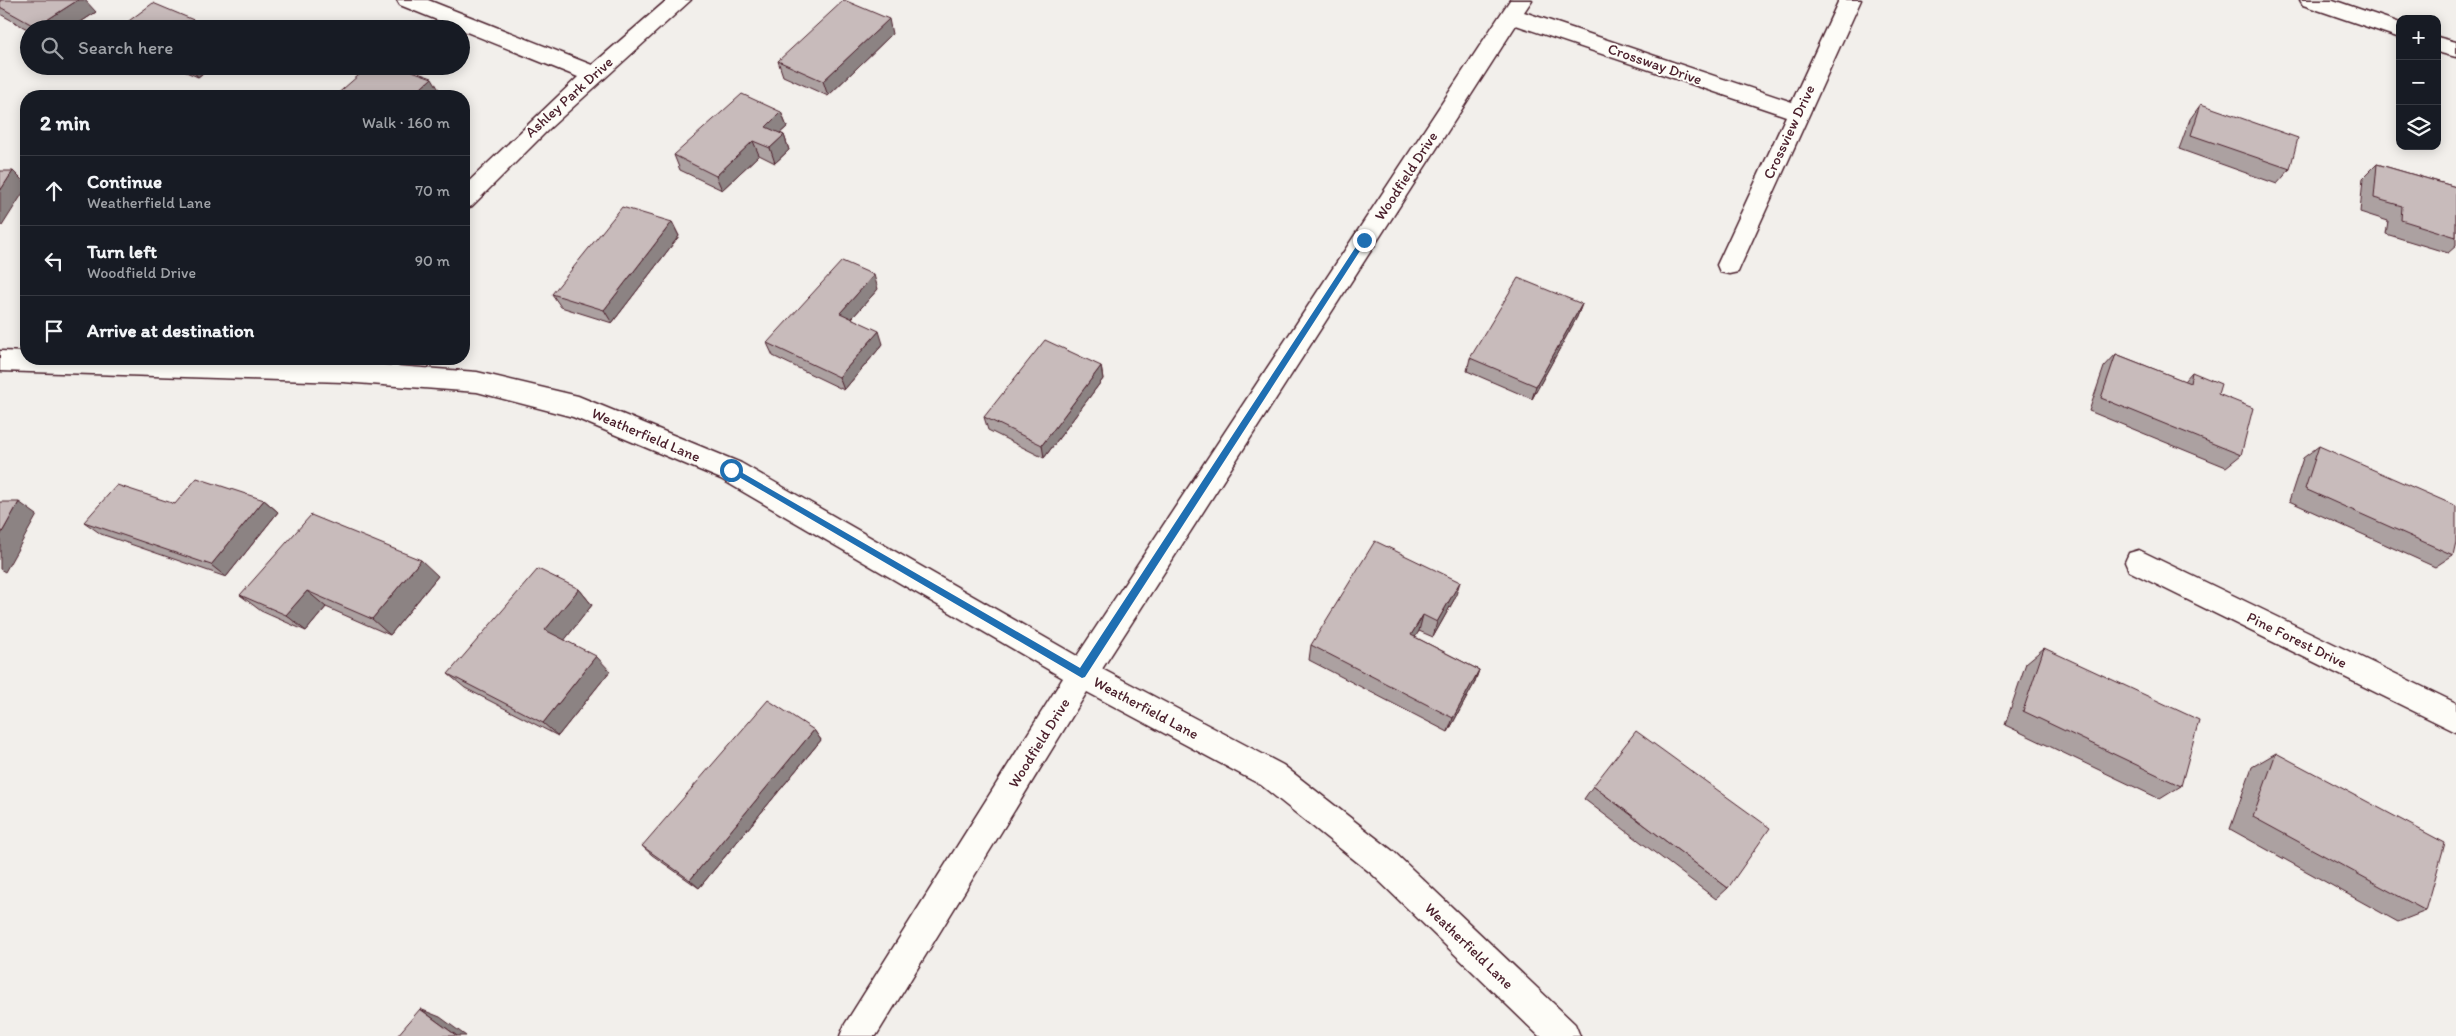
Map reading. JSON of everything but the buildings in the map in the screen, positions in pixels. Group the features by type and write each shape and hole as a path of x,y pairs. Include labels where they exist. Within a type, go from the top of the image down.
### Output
{"street":[{"path":"408,0 458,20"},
{"name":"Ashley Park Drive","path":"470,194 508,154 593,74 680,0"},
{"name":"Crossview Drive","path":"1729,265 1850,0"},
{"path":"2311,0 2396,30"},
{"name":"Crossway Drive","path":"1517,8 1798,112"},
{"name":"Woodfield Drive","path":"857,1036 1082,674 1517,8"},
{"path":"470,25 593,74"},
{"path":"2441,45 2456,50"},
{"name":"Weatherfield Lane","path":"0,361 20,361"},
{"name":"Weatherfield Lane","path":"347,365 477,382 578,407 731,470 1082,674 1272,774 1384,863 1563,1036"},
{"name":"Pine Forest Drive","path":"2139,562 2456,718"}],"route":[{"path":"731,470 1082,674 1364,240"}]}
